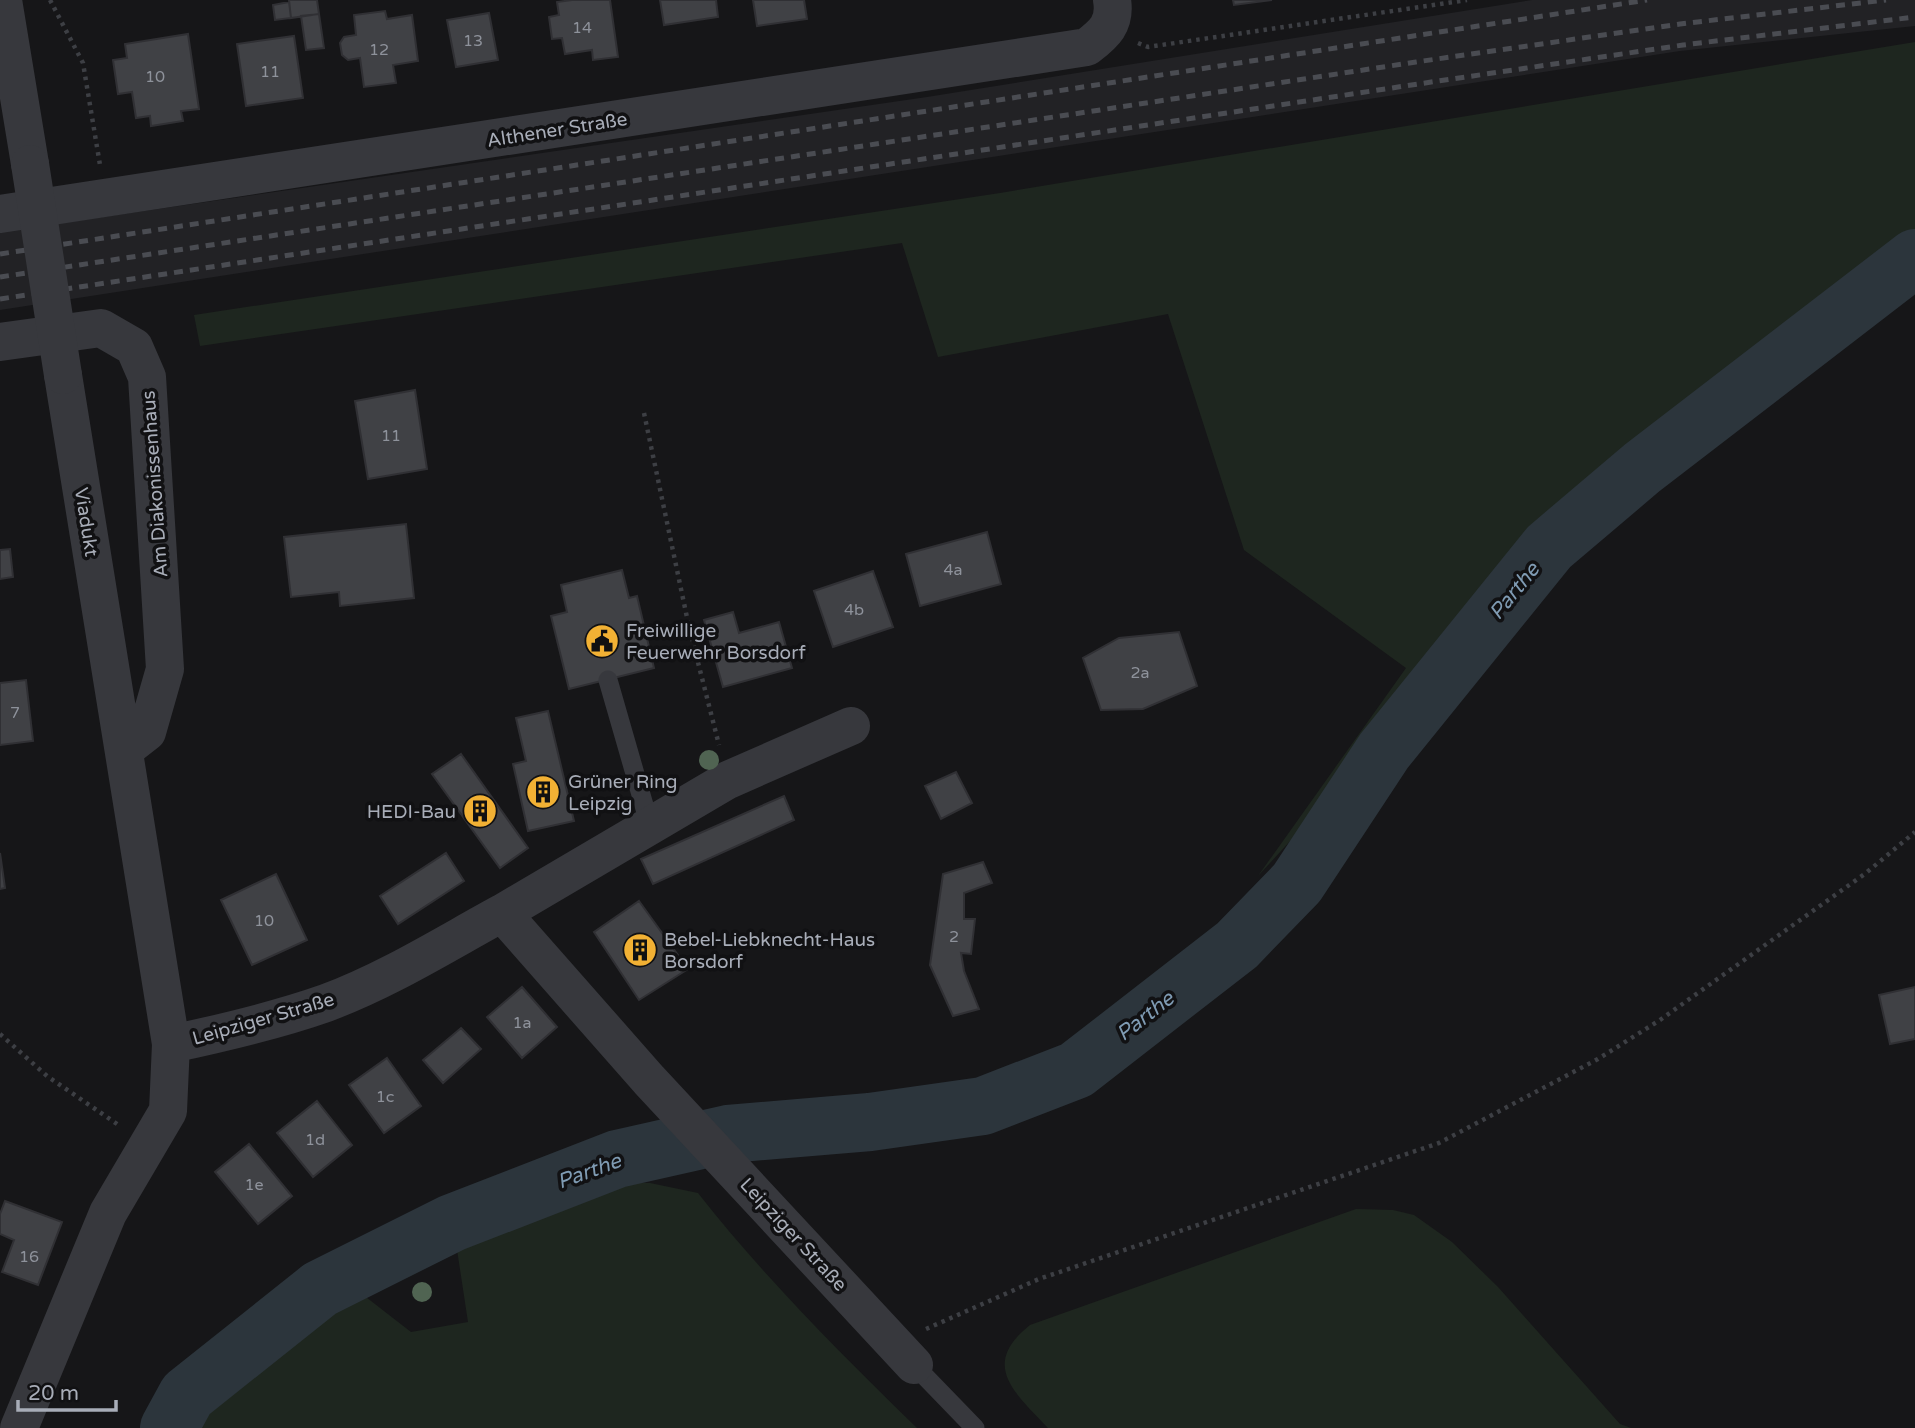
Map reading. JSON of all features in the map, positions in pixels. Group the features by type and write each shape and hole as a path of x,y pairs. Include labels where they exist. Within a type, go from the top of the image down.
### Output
{"street":[{"name":"Viadukt","path":"3,0 170,1044"},
{"name":"Althener Straße","path":"0,214 1087,47 1110,15"},
{"name":"Am Diakonissenhaus","path":"0,342 101,328 134,347 147,377 166,669 147,732 124,750"},
{"name":"Leipziger Straße","path":"19,1428 108,1213 150,1146 168,1111 170,1044 242,1029 327,1002 394,972 502,913 728,780 851,726"},
{"name":"Leipziger Straße","path":"502,913 649,1080 729,1163 906,1357"}],"lane":[{"path":"608,680 650,826"},
{"name":"Leipziger Straße","path":"906,1357 975,1428"}],"path":[{"path":"50,0 83,63 105,198"},
{"path":"1110,15 1148,47 1467,0"},
{"path":"644,413 689,627 728,780"},
{"path":"906,1357 930,1325 1039,1279 1438,1143 1598,1059 1660,1020 1867,873 1915,832"},
{"path":"0,1034 47,1076 150,1146"}],"shaded area":[{"path":"1532,0 1915,0 1915,26 1680,51 0,310 0,232 927,97"},
{"path":"1915,42 1915,237 1539,537 1376,747 1258,876 1406,668 1244,550 1168,314 938,357 902,243 200,346 194,315 1000,193"},
{"path":"616,1182 650,1183 698,1193 776,1284 917,1428 179,1428 202,1395 321,1300 353,1287 411,1332 468,1322 456,1243"},
{"path":"1356,1209 1393,1210 1414,1215 1452,1242 1498,1287 1620,1424 1631,1428 1048,1428 1014,1390 1007,1378 1007,1353 1015,1339 1030,1325"}],"building":[{"path":"289,0 317,0 319,14 291,18"},
{"path":"610,0 618,57 593,60 592,50 565,54 562,38 552,39 549,17 559,15 557,2"},
{"path":"660,0 716,0 718,17 664,25"},
{"path":"753,0 804,0 807,19 757,26"},
{"path":"1233,0 1272,0 1234,5"},
{"path":"289,2 291,18 275,20 273,5"},
{"path":"385,11 387,19 412,15 418,61 393,65 396,83 364,87 360,58 348,60 342,55 340,43 344,37 356,35 354,15"},
{"path":"489,13 498,60 456,67 447,20"},
{"path":"319,14 324,48 306,50 301,16"},
{"path":"188,34 199,109 181,111 183,121 151,126 150,116 136,118 132,92 118,94 113,60 127,58 125,44"},
{"path":"294,36 303,98 246,106 237,44"},
{"path":"415,390 427,469 368,479 355,401"},
{"path":"406,524 414,598 340,606 339,592 291,597 284,537"},
{"path":"987,532 1001,584 920,606 906,554"},
{"path":"10,549 13,577 0,579 0,550"},
{"path":"622,570 629,598 637,596 654,668 569,689 551,616 567,612 561,585"},
{"path":"873,571 893,627 833,647 814,591"},
{"path":"733,612 739,633 779,622 792,668 723,687 704,620"},
{"path":"1179,632 1197,686 1143,709 1101,710 1083,658 1119,638"},
{"path":"26,680 33,741 0,745 0,683"},
{"name":"Grüner Ring Leipzig","path":"548,711 574,821 528,831 513,764 526,761 516,718"},
{"name":"HEDI-Bau","path":"461,754 528,848 500,868 432,774"},
{"path":"956,772 972,803 941,819 925,786"},
{"path":"784,796 794,820 653,884 641,859"},
{"path":"0,853 5,888 0,889"},
{"path":"446,853 464,881 398,924 380,896"},
{"path":"983,862 992,883 964,893 964,919 975,919 971,954 961,953 964,971 979,1009 953,1016 930,965 943,874"},
{"path":"276,874 307,940 252,965 221,900"},
{"name":"Bebel-Liebknecht-Haus Borsdorf","path":"639,901 688,969 639,1000 594,932"},
{"path":"522,987 557,1027 522,1058 487,1017"},
{"path":"1915,987 1915,1039 1890,1044 1879,995"},
{"path":"461,1028 481,1049 443,1083 423,1060"},
{"path":"387,1058 421,1106 384,1133 349,1085"},
{"path":"317,1101 352,1145 313,1177 277,1133"},
{"path":"249,1144 292,1196 258,1224 215,1172"},
{"path":"5,1201 62,1222 38,1285 2,1272 14,1240 0,1234 0,1214"}],"waterway":[{"name":"Parthe","path":"169,1428 187,1395 320,1289 452,1223 617,1159 728,1134 870,1122 983,1106 1076,1070 1237,945 1297,883 1384,751 1549,547 1642,468 1915,258"}],"railway":[{"path":"0,254 1647,0"},
{"path":"0,277 1416,62 1680,24 1886,0"},
{"path":"0,299 1418,84 1683,45 1915,17"}],"place":[{"name":"Freiwillige Feuerwehr Borsdorf","path":"602,641"},
{"name":"Grüner Ring Leipzig","path":"543,792"},
{"name":"HEDI-Bau","path":"480,811"},
{"name":"Bebel-Liebknecht-Haus Borsdorf","path":"640,950"}]}
